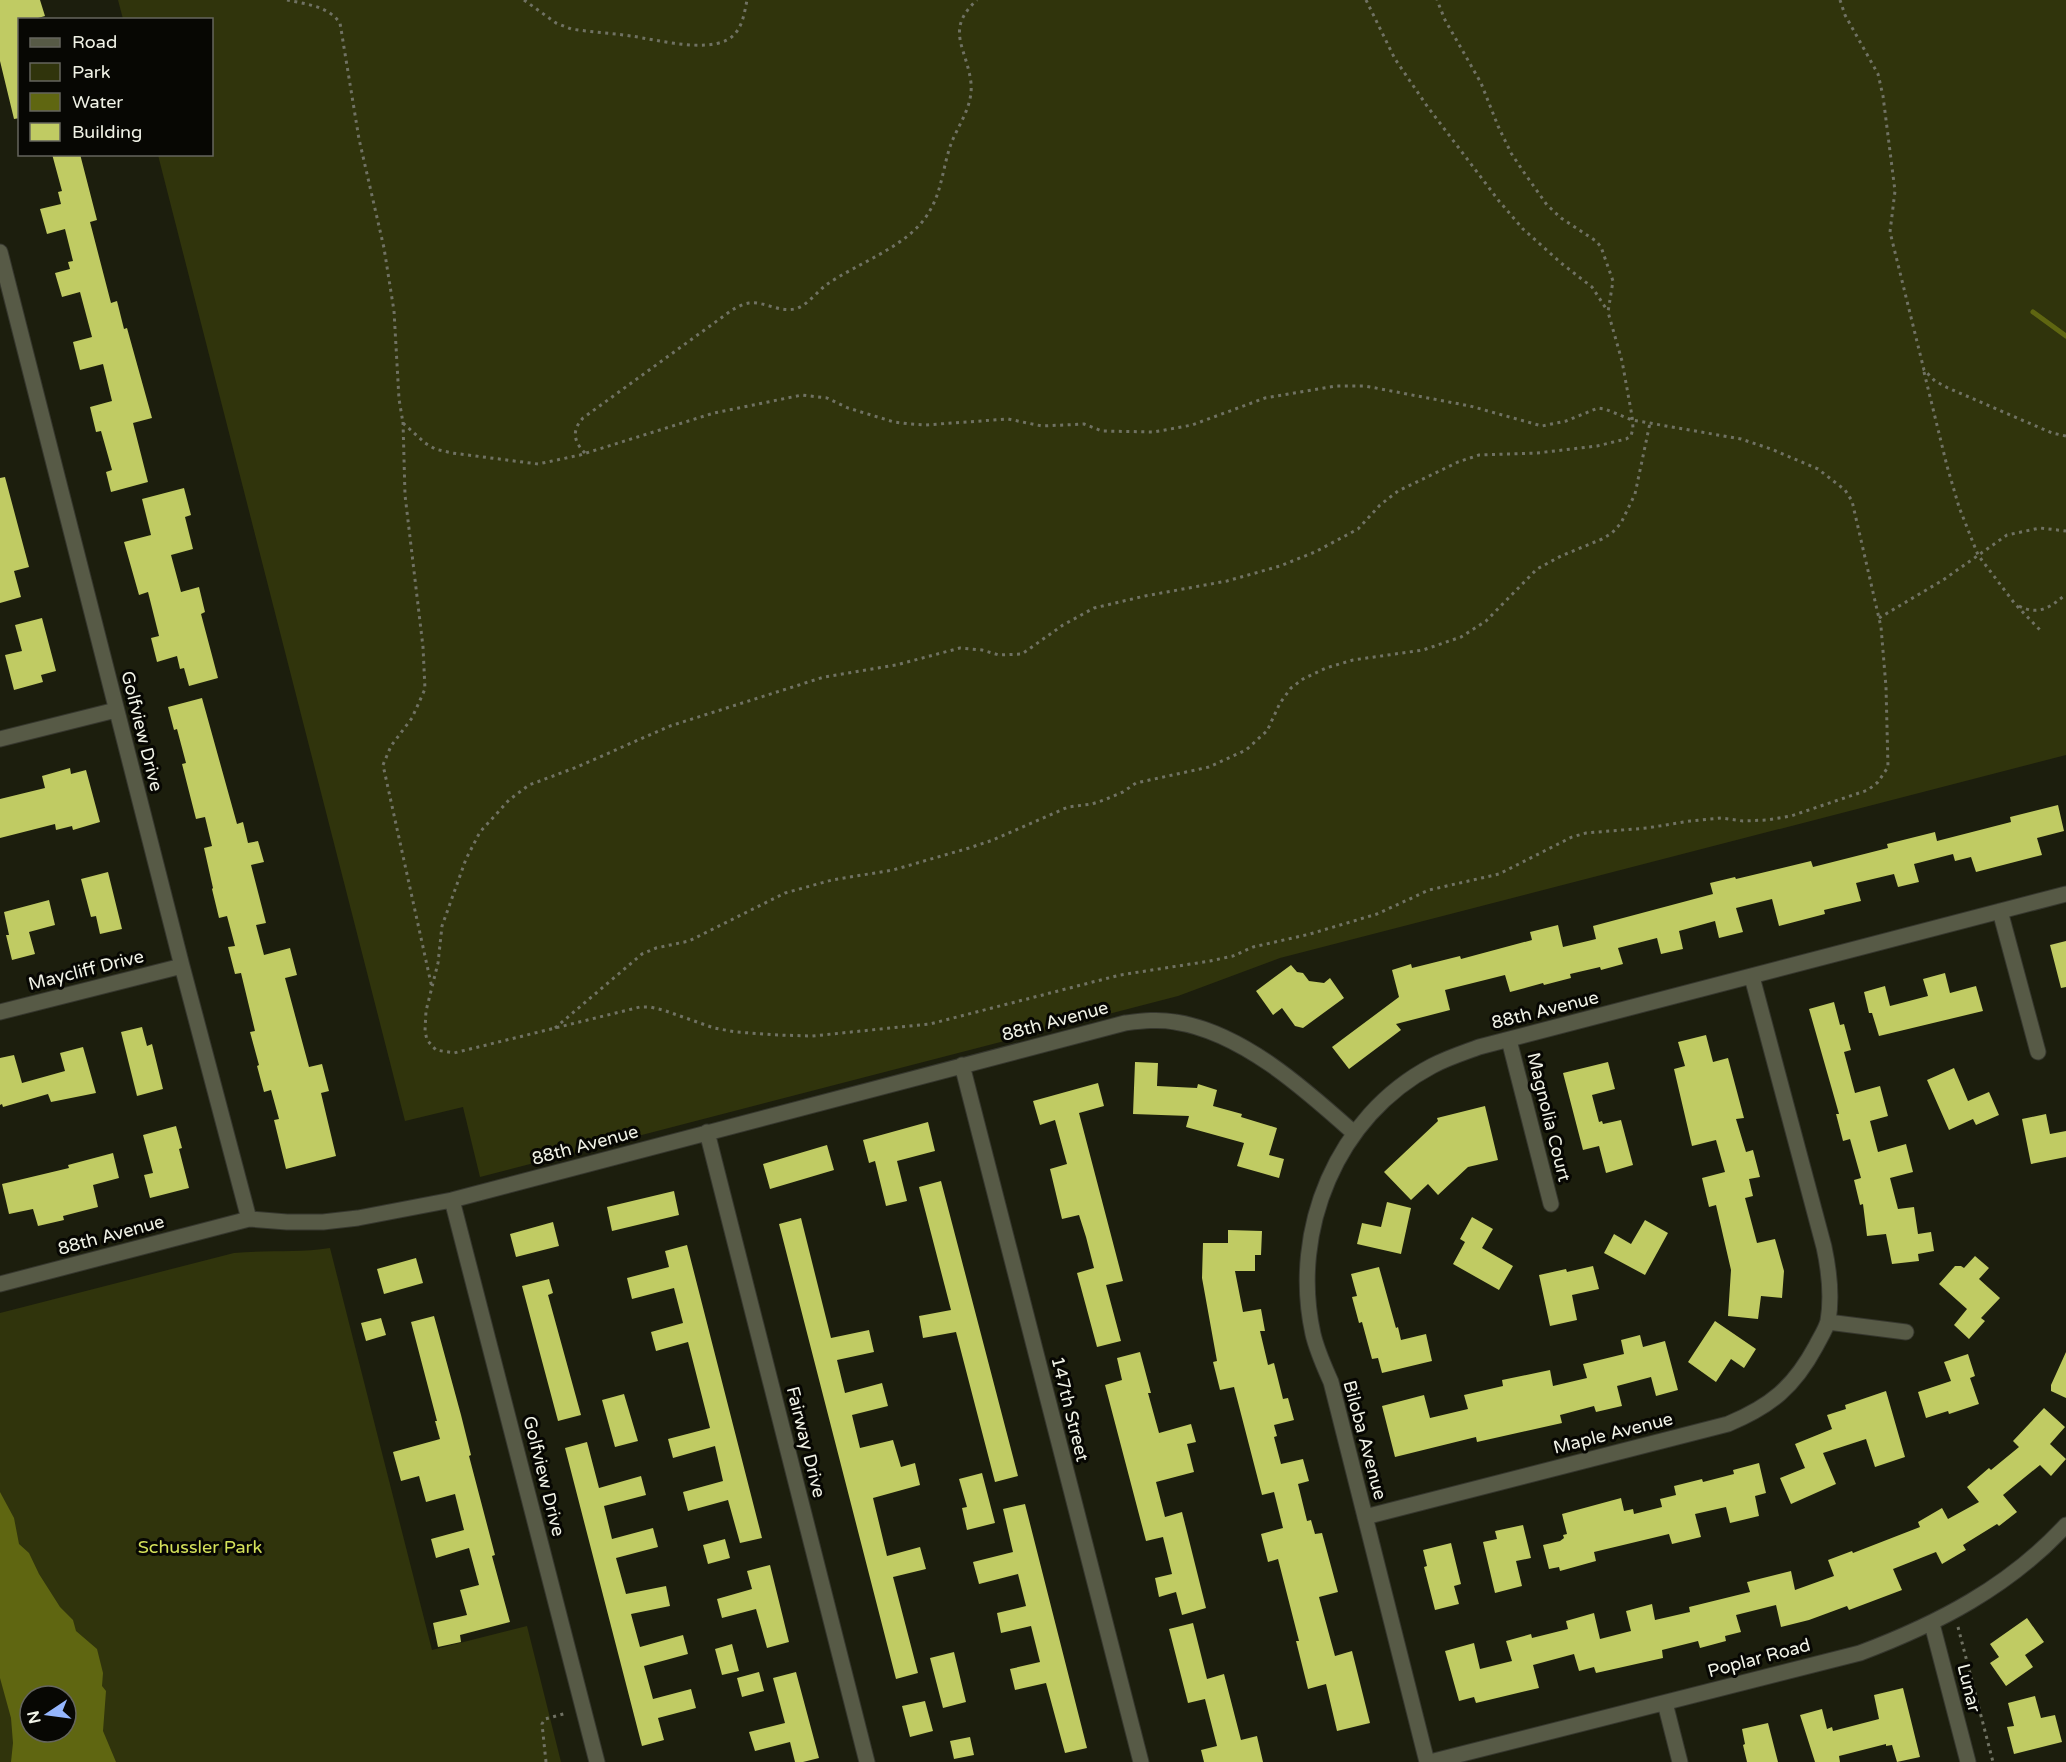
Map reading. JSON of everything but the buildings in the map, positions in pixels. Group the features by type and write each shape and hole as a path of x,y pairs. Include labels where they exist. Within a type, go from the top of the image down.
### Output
{"street":[{"name":"Golfview Drive","path":"0,252 116,710 249,1219"},
{"path":"0,739 116,710"},
{"name":"88th Avenue","path":"0,1284 249,1219 323,1222 358,1218 452,1200 962,1065 1125,1023 1147,1020 1176,1022 1208,1031 1239,1044 1328,1109 1354,1133 1390,1095 1431,1067 1471,1050 2066,894"},
{"path":"2000,911 2038,1052"},
{"name":"Maycliff Drive","path":"0,1012 182,966"},
{"name":"Maple Avenue","path":"1365,1516 1717,1426 1744,1417 1765,1406 1790,1385 1802,1369 1828,1322 1829,1272 1752,977"},
{"name":"Magnolia Court","path":"1509,1040 1551,1204"},
{"name":"147th Street","path":"962,1065 1141,1762"},
{"name":"Fairway Drive","path":"707,1132 867,1762"},
{"name":"Biloba Avenue","path":"1354,1133 1325,1185 1314,1219 1309,1251 1309,1308 1314,1335 1330,1382 1429,1762"},
{"name":"Golfview Drive","path":"452,1200 597,1762"},
{"path":"1828,1322 1906,1332"},
{"name":"Poplar Road","path":"1429,1762 1860,1653 1932,1624 1954,1612 2014,1573 2066,1525"},
{"name":"Lunar","path":"1932,1624 1968,1762"},
{"path":"1665,1703 1680,1762"}],"path":[{"path":"287,0 325,10 335,15 340,23 359,139 384,248 394,311 399,399 403,420 405,495 423,647 425,689 412,718 391,746 383,765 432,990"},
{"path":"524,0 556,23 571,29 678,44 704,44 727,40 738,31 742,24 747,0"},
{"path":"585,453 577,443 575,433 576,425 583,418 732,310 750,303 785,310 799,307 825,286 894,245 919,226 930,212 952,142 970,102 970,78 960,44 959,30 960,21 977,0"},
{"path":"403,420 403,423 424,443 435,449 538,464 585,453 714,413 802,395 826,398 848,408 886,420 910,424 926,425 1008,419 1042,426 1084,424 1102,431 1122,433 1173,429 1192,425 1265,398 1336,386 1365,386 1470,406 1542,426 1566,421 1598,408 1632,420 1741,439 1818,469 1845,490 1856,514 1879,618 1886,678 1888,767 1878,782 1868,790 1812,809 1767,820 1743,821 1721,818 1572,837 1499,874 1429,890 1377,914 1310,934 1253,947 1233,956 1210,961 1120,975 930,1024 812,1036 778,1035 714,1028 651,1006 454,1053 444,1052 431,1045 424,1031 426,1011 438,963 442,926 466,859 480,832 494,815 508,800 529,785 577,767 670,726 824,677 896,665 960,648 982,650 999,655 1022,654 1063,625 1094,608 1227,581 1280,566 1315,552 1358,529 1380,505 1398,491 1469,457 1598,446 1630,436 1633,428 1632,420 1622,360 1608,312 1592,287 1537,241 1499,201 1426,106 1402,68 1366,0"},
{"path":"1437,0 1445,20 1481,83 1507,144 1523,171 1547,205 1561,218 1596,241 1600,247 1613,281 1608,312"},
{"path":"1840,0 1845,15 1878,74 1895,191 1895,207 1890,232 1959,507 1978,555 2015,604 2040,630"},
{"path":"1924,370 1935,381 1948,388 2052,433 2066,436"},
{"path":"554,1029 642,954 656,948 689,941 785,893 832,880 892,870 969,848 1068,807 1104,800 1123,792 1136,783 1209,766 1233,757 1246,750 1267,731 1280,703 1291,688 1303,679 1326,668 1353,660 1423,650 1469,633 1502,607 1537,569 1602,539 1612,533 1621,523 1635,494 1650,423"},
{"path":"1879,618 1943,580 2007,535 2040,528 2066,531"},
{"path":"2015,604 2027,610 2045,610 2066,594"},
{"path":"1954,1612 1993,1762"},
{"path":"546,1762 542,1724 545,1719 583,1708"}],"green space":[{"path":"118,0 2066,0 2066,755 1280,958 1178,996 480,1177 463,1107 405,1121 158,156 213,156 213,18 123,18"},
{"name":"Schussler Park","path":"330,1248 432,1650 527,1626 561,1762 0,1762 0,1313 234,1253"}],"water":[{"path":"0,1492 14,1518 19,1544 29,1553 60,1607 73,1620 76,1631 97,1649 103,1673 102,1686 106,1691 103,1731 116,1762 11,1762 13,1743 11,1718 0,1678"}],"waterway":[{"path":"2033,312 2066,336"}]}
